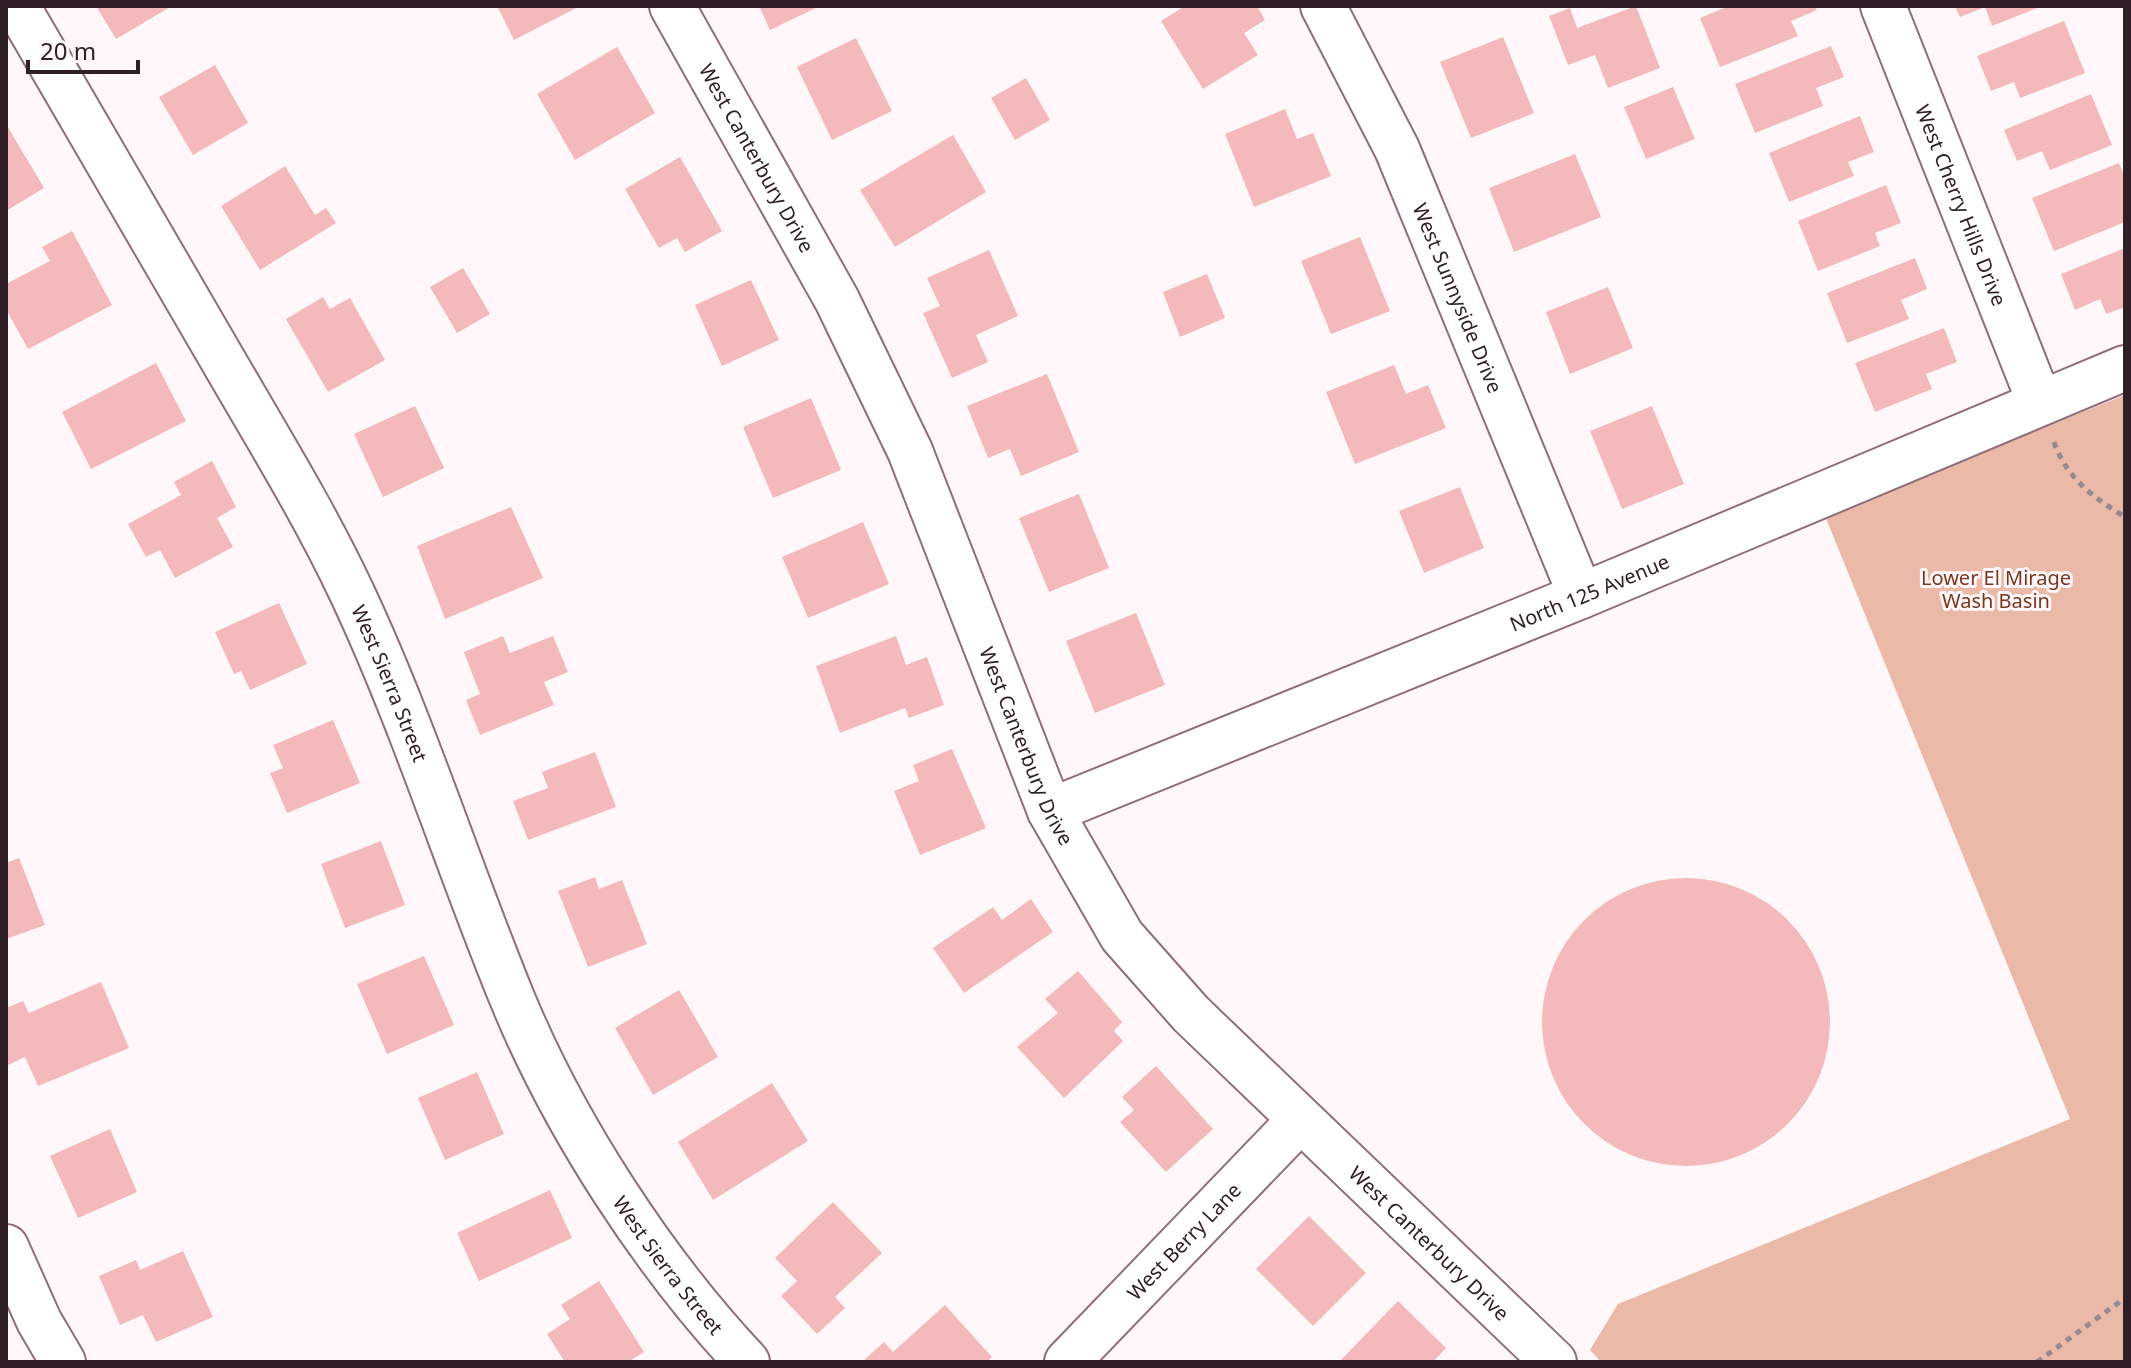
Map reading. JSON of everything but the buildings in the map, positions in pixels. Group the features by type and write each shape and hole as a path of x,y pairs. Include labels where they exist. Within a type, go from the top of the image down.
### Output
{"street":[{"name":"West Sierra Street","path":"17,6 292,479 351,591 390,680 513,1002 575,1125 637,1226 716,1329 747,1362"},
{"name":"West Canterbury Drive","path":"672,6 815,259 910,451 1050,811 1122,936 1191,1014 1554,1362"},
{"name":"West Sunnyside Drive","path":"1323,6 1397,149 1581,596"},
{"name":"West Cherry Hills Drive","path":"1883,6 2040,403"},
{"name":"North 125 Avenue","path":"1050,811 1581,596 2125,368"},
{"name":"West Berry Lane","path":"1067,1362 1300,1120"},
{"path":"6,1247 39,1321 63,1362"}],"path":[{"path":"2040,403 2062,465 2090,495 2125,517"},
{"path":"2037,1362 2125,1298"}],"green space":[{"name":"Lower El Mirage Wash Basin","path":"2125,395 2125,1362 1601,1362 1590,1350 1618,1304 2070,1119 1825,516"}]}
